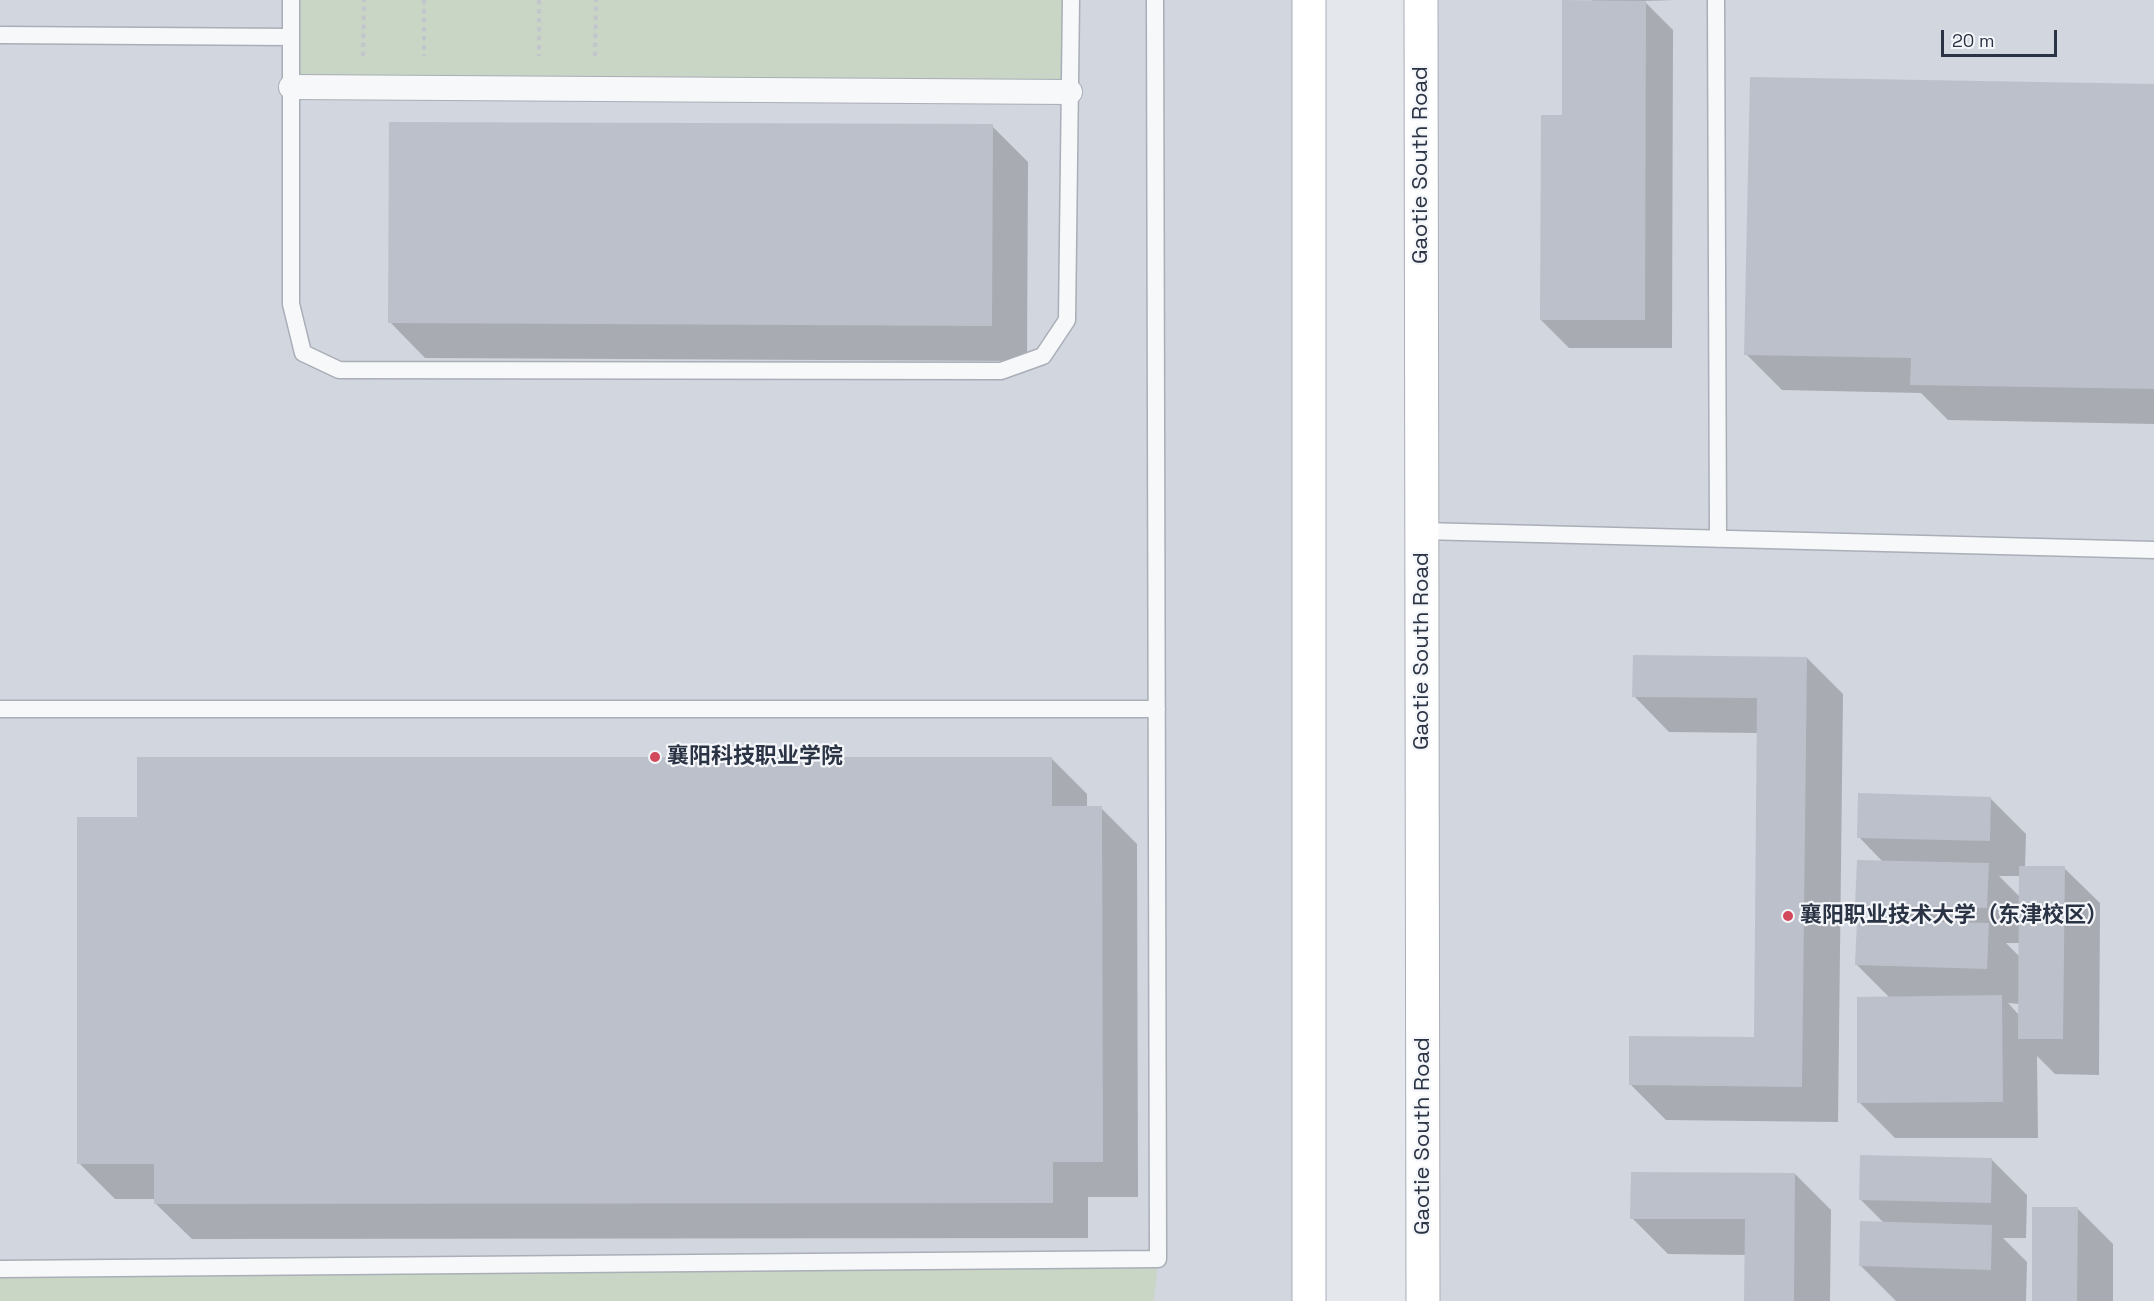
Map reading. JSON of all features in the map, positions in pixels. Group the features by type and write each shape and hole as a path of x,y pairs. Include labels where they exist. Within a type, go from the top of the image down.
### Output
{"main road":[{"path":"1309,0 1309,1301"},
{"name":"Gaotie South Road","path":"1421,0 1423,1301"}],"street":[{"path":"291,87 1070,92"}],"lane":[{"path":"291,0 291,304 303,353 339,369 351,370 1001,371 1043,356 1067,320 1071,0"},
{"path":"0,1269 1158,1259 1155,0"},
{"path":"1716,0 1718,539"},
{"path":"0,35 291,37"},
{"path":"1422,531 2154,550"},
{"path":"0,710 1157,710"}],"path":[{"path":"363,88 364,0"},
{"path":"424,0 424,88"},
{"path":"539,0 539,89"},
{"path":"595,89 596,0"}],"shaded area":[{"name":"襄阳科技职业学院","path":"0,0 1309,0 1309,1301 0,1301"},
{"name":"襄阳职业技术大学（东津校区）","path":"1421,0 2154,0 2154,1301 1423,1301"}],"green space":[{"path":"291,0 1071,0 1070,92 291,87"},
{"path":"1158,1259 1154,1301 0,1301 0,1269"}],"building":[{"path":"1562,0 1646,1 1645,320 1540,320 1541,115 1562,115"},
{"path":"1750,77 2154,84 2154,389 1910,385 1911,358 1744,355"},
{"path":"389,122 993,124 992,326 388,323"},
{"path":"1633,655 1807,657 1802,1087 1629,1085 1629,1036 1754,1037 1757,698 1632,697"},
{"path":"137,757 1052,757 1052,806 1102,806 1103,1162 1053,1162 1053,1203 154,1204 154,1164 77,1164 77,817 137,817"},
{"path":"1858,793 1991,797 1990,841 1857,838"},
{"path":"1857,860 1989,863 1987,908 1855,905"},
{"path":"2019,866 2065,866 2063,1039 2018,1039"},
{"path":"1857,920 1989,923 1987,969 1855,965"},
{"path":"2002,995 2003,1102 1857,1103 1857,997"},
{"path":"1860,1155 1992,1158 1991,1203 1859,1200"},
{"path":"1631,1172 1795,1173 1794,1301 1744,1301 1745,1219 1630,1219"},
{"path":"2032,1207 2078,1207 2077,1301 2032,1301"},
{"path":"1860,1221 1992,1225 1991,1270 1859,1266"}],"place":[{"name":"襄阳科技职业学院","path":"655,757"},
{"name":"襄阳职业技术大学（东津校区）","path":"1788,916"}]}
